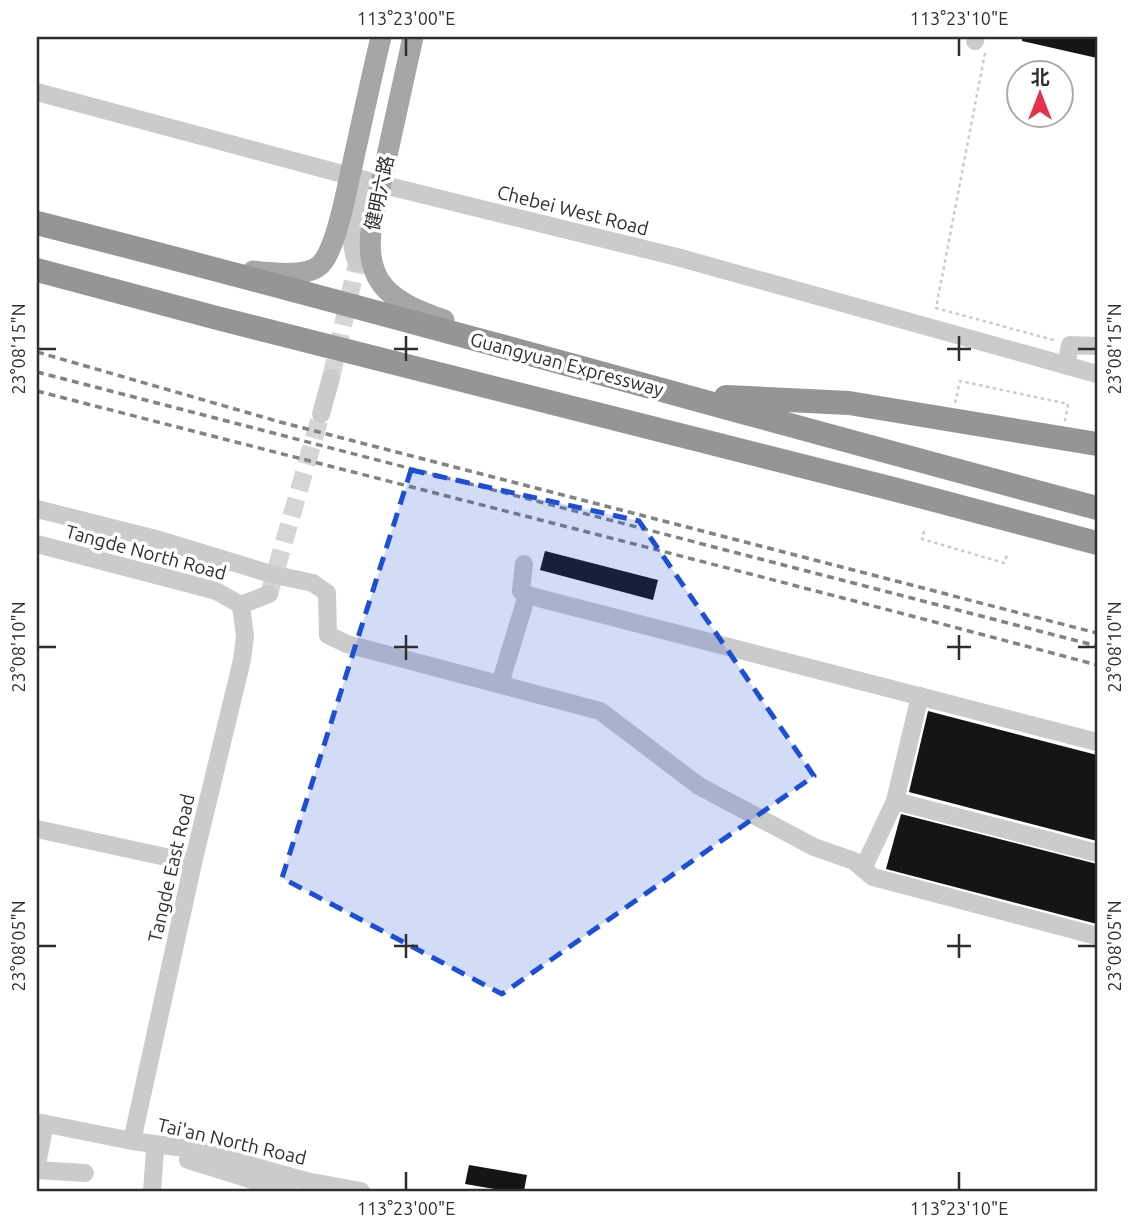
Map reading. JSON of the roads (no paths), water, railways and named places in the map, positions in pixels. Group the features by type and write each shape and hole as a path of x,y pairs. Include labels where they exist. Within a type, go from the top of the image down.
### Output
{"highway":[{"name":"Guangyuan Expressway","path":"37,223 683,394 872,449 1097,508"},
{"path":"37,270 231,322 906,492 1095,544"},
{"path":"683,394 849,403 1097,444"}],"main road":[{"name":"健明六路","path":"381,37 365,180 369,240 376,276 387,293 416,310 514,349"},
{"name":"健明六路","path":"188,261 279,274 313,269 320,265 365,180 413,37"}],"street":[{"name":"Chebei West Road","path":"37,92 365,180 677,257 1097,374"},
{"path":"357,263 351,244 365,180"},
{"path":"1066,366 1070,345 1097,346"},
{"path":"321,414 331,378"},
{"path":"37,509 160,540 271,574 313,583 327,593 328,635 347,644 600,711 699,786 814,847 854,861 873,877 1097,936"},
{"name":"Tangde North Road","path":"37,544 216,591 241,605"},
{"path":"524,564 521,591 527,595 1097,742"},
{"path":"241,605 269,594"},
{"path":"500,684 527,595"},
{"name":"Tangde East Road","path":"132,1141 193,863 242,660 245,636 241,605"},
{"path":"863,869 895,801 920,696"},
{"path":"895,801 1097,853"},
{"path":"37,829 193,863"},
{"path":"37,1164 41,1123 132,1141"},
{"name":"Tai'an North Road","path":"132,1141 155,1151 288,1191"},
{"name":"Tai'an North Road","path":"132,1141 183,1147 306,1181 361,1191"},
{"path":"152,1191 155,1151"},
{"path":"37,1170 85,1173"}],"tunnel":[{"path":"331,378 357,263"},
{"path":"269,594 321,414"}],"railway":[{"path":"37,352 280,422 1097,633"},
{"path":"37,372 1097,646"},
{"path":"37,391 1097,665"}]}
